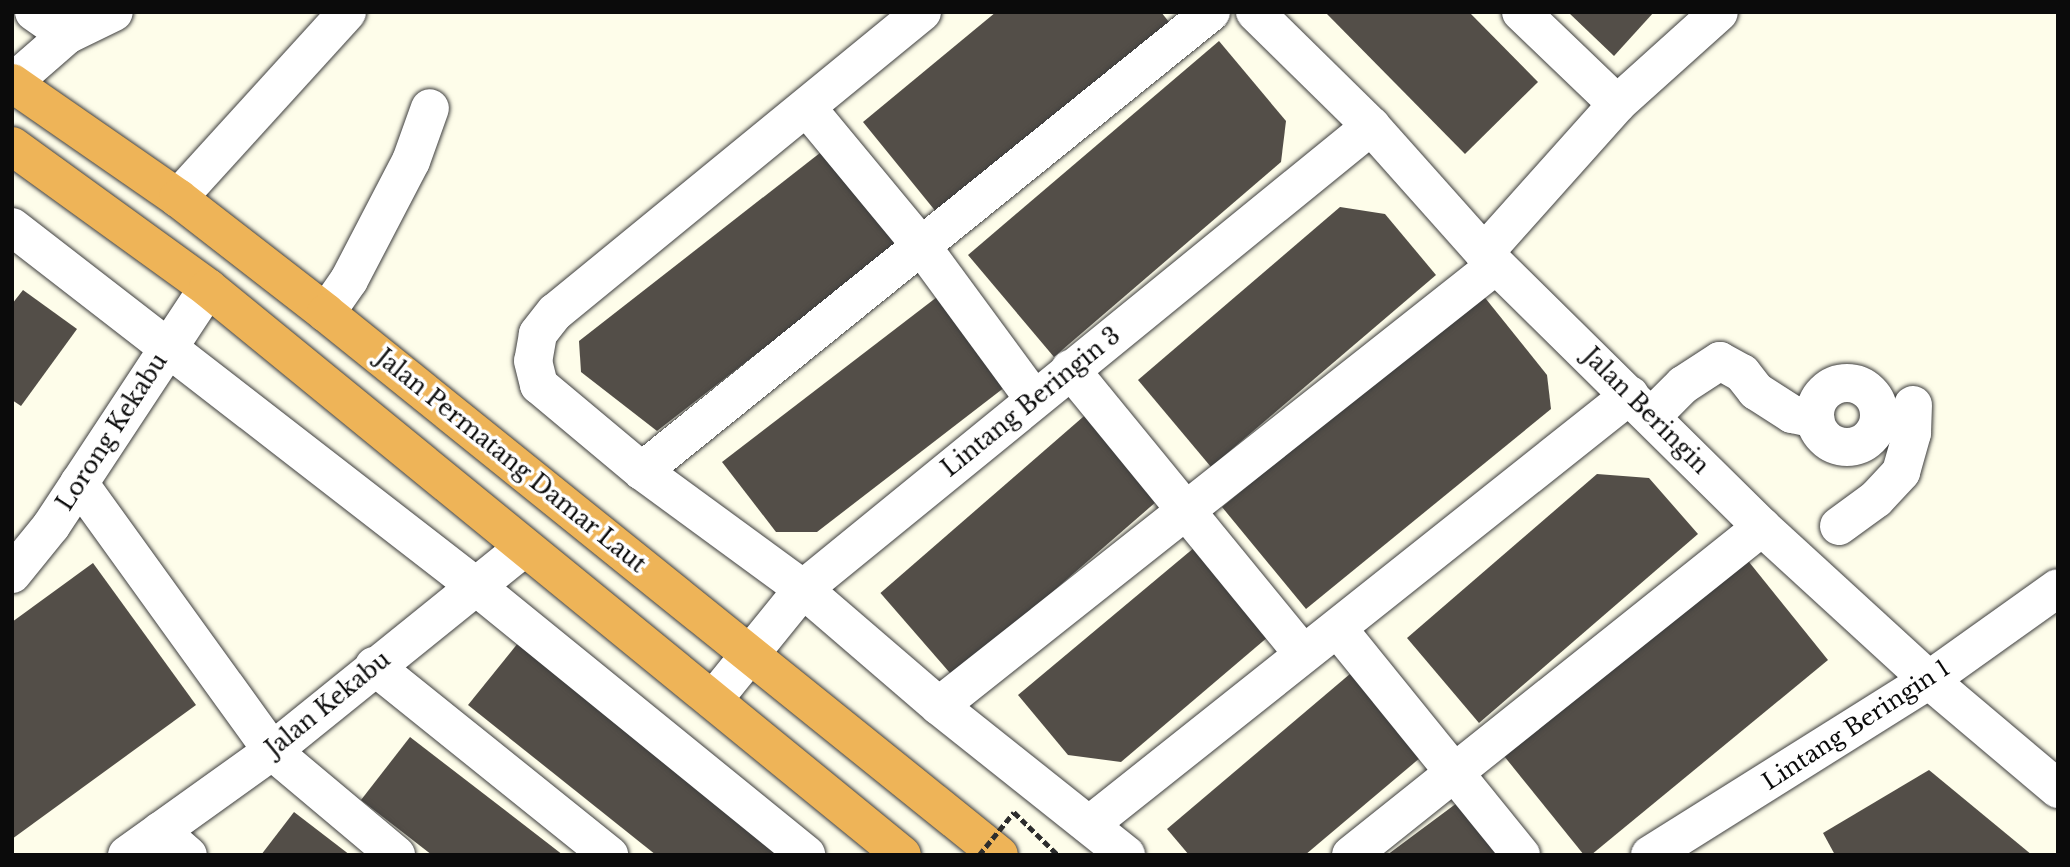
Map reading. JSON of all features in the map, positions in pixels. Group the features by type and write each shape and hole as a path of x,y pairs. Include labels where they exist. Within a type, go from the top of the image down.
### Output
{"highway":[{"name":"Jalan Permatang Damar Laut","path":"12,83 178,198 326,313 999,855"},
{"path":"12,146 208,288 902,855"},
{"path":"610,617 636,665 781,778 838,801"}],"street":[{"path":"34,12 67,35"},
{"path":"12,83 67,35 114,12"},
{"path":"178,198 347,12"},
{"path":"922,12 808,109 555,312 538,334 533,361 539,385 642,471 803,589 939,706 1126,855"},
{"path":"642,471 923,248 1210,12"},
{"name":"Jalan Beringin","path":"1255,12 1371,126 1490,259 1762,527 1929,680 2058,789"},
{"path":"1521,12 1617,104"},
{"path":"939,706 1185,513 1490,259 1617,104 1719,12"},
{"path":"326,313 411,161 430,108"},
{"path":"808,109 923,248 1034,399"},
{"name":"Lintang Beringin 3","path":"713,700 803,589 1371,126"},
{"path":"15,234 167,346 478,588 806,855"},
{"name":"Lorong Kekabu","path":"12,574 79,483 167,346 208,288"},
{"path":"1089,825 1303,654 1641,405 1683,385 1720,361 1742,373 1756,391 1792,414 1815,419"},
{"path":"1070,369 1185,513 1303,654"},
{"path":"1845,382 1864,388 1877,404 1878,424 1867,442 1854,446 1829,443 1815,419 1815,407 1826,390 1845,382"},
{"path":"1839,526 1875,499 1901,472 1912,433 1913,405"},
{"path":"1811,572 1851,503 1854,446"},
{"path":"79,483 272,751 396,855"},
{"path":"1351,855 1762,527"},
{"name":"Jalan Kekabu","path":"127,855 174,843 272,751 374,666 478,588 524,548"},
{"name":"Lintang Beringin 1","path":"1650,855 1929,680 2058,588"},
{"path":"1338,629 1521,855"},
{"path":"374,666 609,855"}],"path":[{"path":"979,855 1014,812 1058,855"}],"building":[{"path":"996,12 1161,12 1169,22 937,213 863,122"},
{"path":"1325,12 1469,12 1538,82 1465,154"},
{"path":"1568,12 1654,12 1614,56"},
{"path":"1219,41 1286,121 1281,162 1054,357 968,255"},
{"path":"825,149 898,244 657,431 581,372 579,341"},
{"path":"1340,207 1385,214 1436,275 1211,467 1138,380"},
{"path":"23,290 77,329 21,406 12,400 12,304"},
{"path":"1482,294 1547,375 1551,409 1306,609 1222,507"},
{"path":"937,297 1005,387 817,532 776,532 722,462"},
{"path":"1091,410 1164,495 954,678 880,593"},
{"path":"1597,474 1649,478 1698,534 1479,723 1407,638"},
{"path":"1201,542 1275,631 1121,762 1068,755 1018,695"},
{"path":"1741,552 1828,660 1591,855 1584,855 1500,751"},
{"path":"93,563 196,705 12,839 12,622"},
{"path":"518,643 783,855 656,855 468,705"},
{"path":"1357,668 1427,752 1305,855 1189,855 1167,829"},
{"path":"410,737 563,855 432,855 361,800"},
{"path":"1929,770 2032,855 1835,855 1823,833"},
{"path":"1465,797 1508,855 1387,855"},
{"path":"294,812 350,855 261,855"}]}
